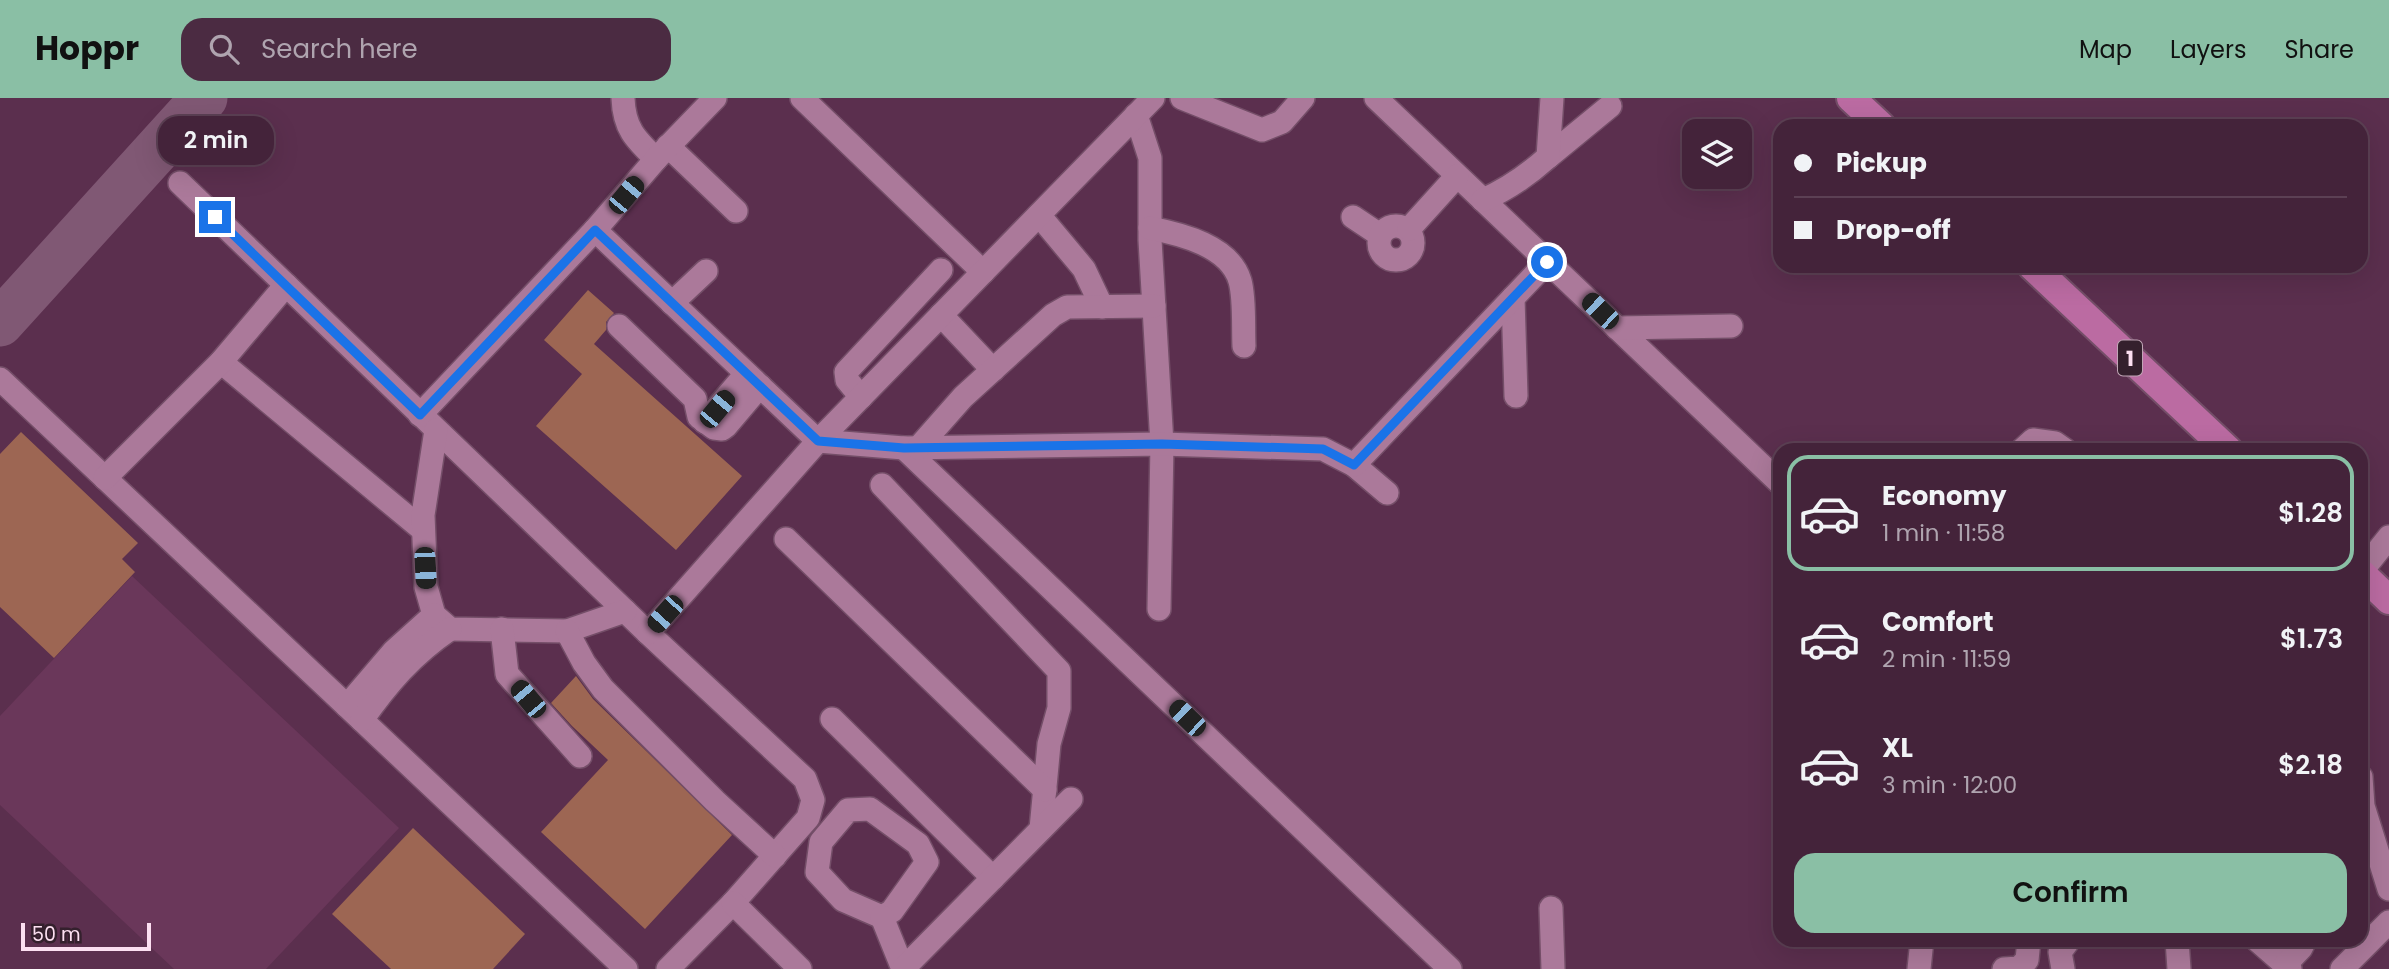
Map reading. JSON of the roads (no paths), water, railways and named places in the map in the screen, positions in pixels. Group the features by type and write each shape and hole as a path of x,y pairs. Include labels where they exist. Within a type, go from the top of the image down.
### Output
{"main road":[{"path":"1851,98 1874,119"},
{"name":"1","path":"2039,273 2221,443"},
{"path":"2368,580 2389,600"}],"street":[{"path":"623,98 624,117 640,143 662,153 736,211"},
{"path":"442,622 426,587 423,515 428,423 662,153 716,98"},
{"path":"802,98 983,272"},
{"path":"648,633 818,441 1153,98"},
{"path":"1182,98 1262,130 1282,122 1303,98"},
{"path":"1376,98 1773,476"},
{"path":"1548,157 1552,98"},
{"path":"1483,200 1503,192 1525,177 1610,106"},
{"path":"1136,115 1150,158 1150,228 1162,444 1159,609"},
{"path":"1353,217 1380,235 1378,246 1384,256 1394,261 1405,258 1413,250 1414,239 1409,229 1457,176"},
{"path":"180,183 648,633 805,779 813,800 808,818 733,903 667,969"},
{"path":"1039,215 1084,269 1102,307"},
{"path":"1150,228 1185,235 1229,260 1240,281 1244,346"},
{"path":"595,230 818,441 911,448 1162,444 1323,449 1354,465 1387,493"},
{"path":"1354,465 1547,262"},
{"path":"860,397 847,380 846,372 941,270"},
{"path":"672,303 706,271"},
{"path":"105,478 221,362 286,285"},
{"path":"1513,298 1516,396"},
{"path":"911,448 1053,314 1067,307 1154,306"},
{"path":"941,315 993,370"},
{"path":"619,326 695,399 699,416 705,422 722,429 753,380"},
{"path":"1617,328 1731,326"},
{"path":"221,362 423,530"},
{"path":"0,379 626,969"},
{"path":"2030,443 2033,440 2055,443"},
{"path":"911,448 1450,969"},
{"path":"882,485 1059,671 1059,708 1049,744 1041,829"},
{"path":"2368,564 2389,537"},
{"path":"786,539 1045,790"},
{"path":"354,713 394,651 442,622 502,629 566,631 625,611"},
{"path":"502,629 507,674 580,756"},
{"path":"566,631 603,689 715,801 775,856"},
{"path":"832,719 993,878"},
{"path":"882,917 892,911 927,862 918,844 870,809 848,810 821,842 817,872 843,900 882,917 903,969 1071,799"},
{"path":"2368,823 2389,889"},
{"path":"2368,847 2379,860"},
{"path":"733,903 800,969"},
{"path":"1551,908 1553,969"},
{"path":"2368,943 2389,922"},
{"path":"1919,969 1921,947"},
{"path":"2004,969 2019,968 2026,960 2028,947"},
{"path":"2063,969 2060,952 2064,947"},
{"path":"2177,947 2179,969"},
{"path":"2263,947 2278,965 2302,947"},
{"path":"2342,969 2364,947"}]}
